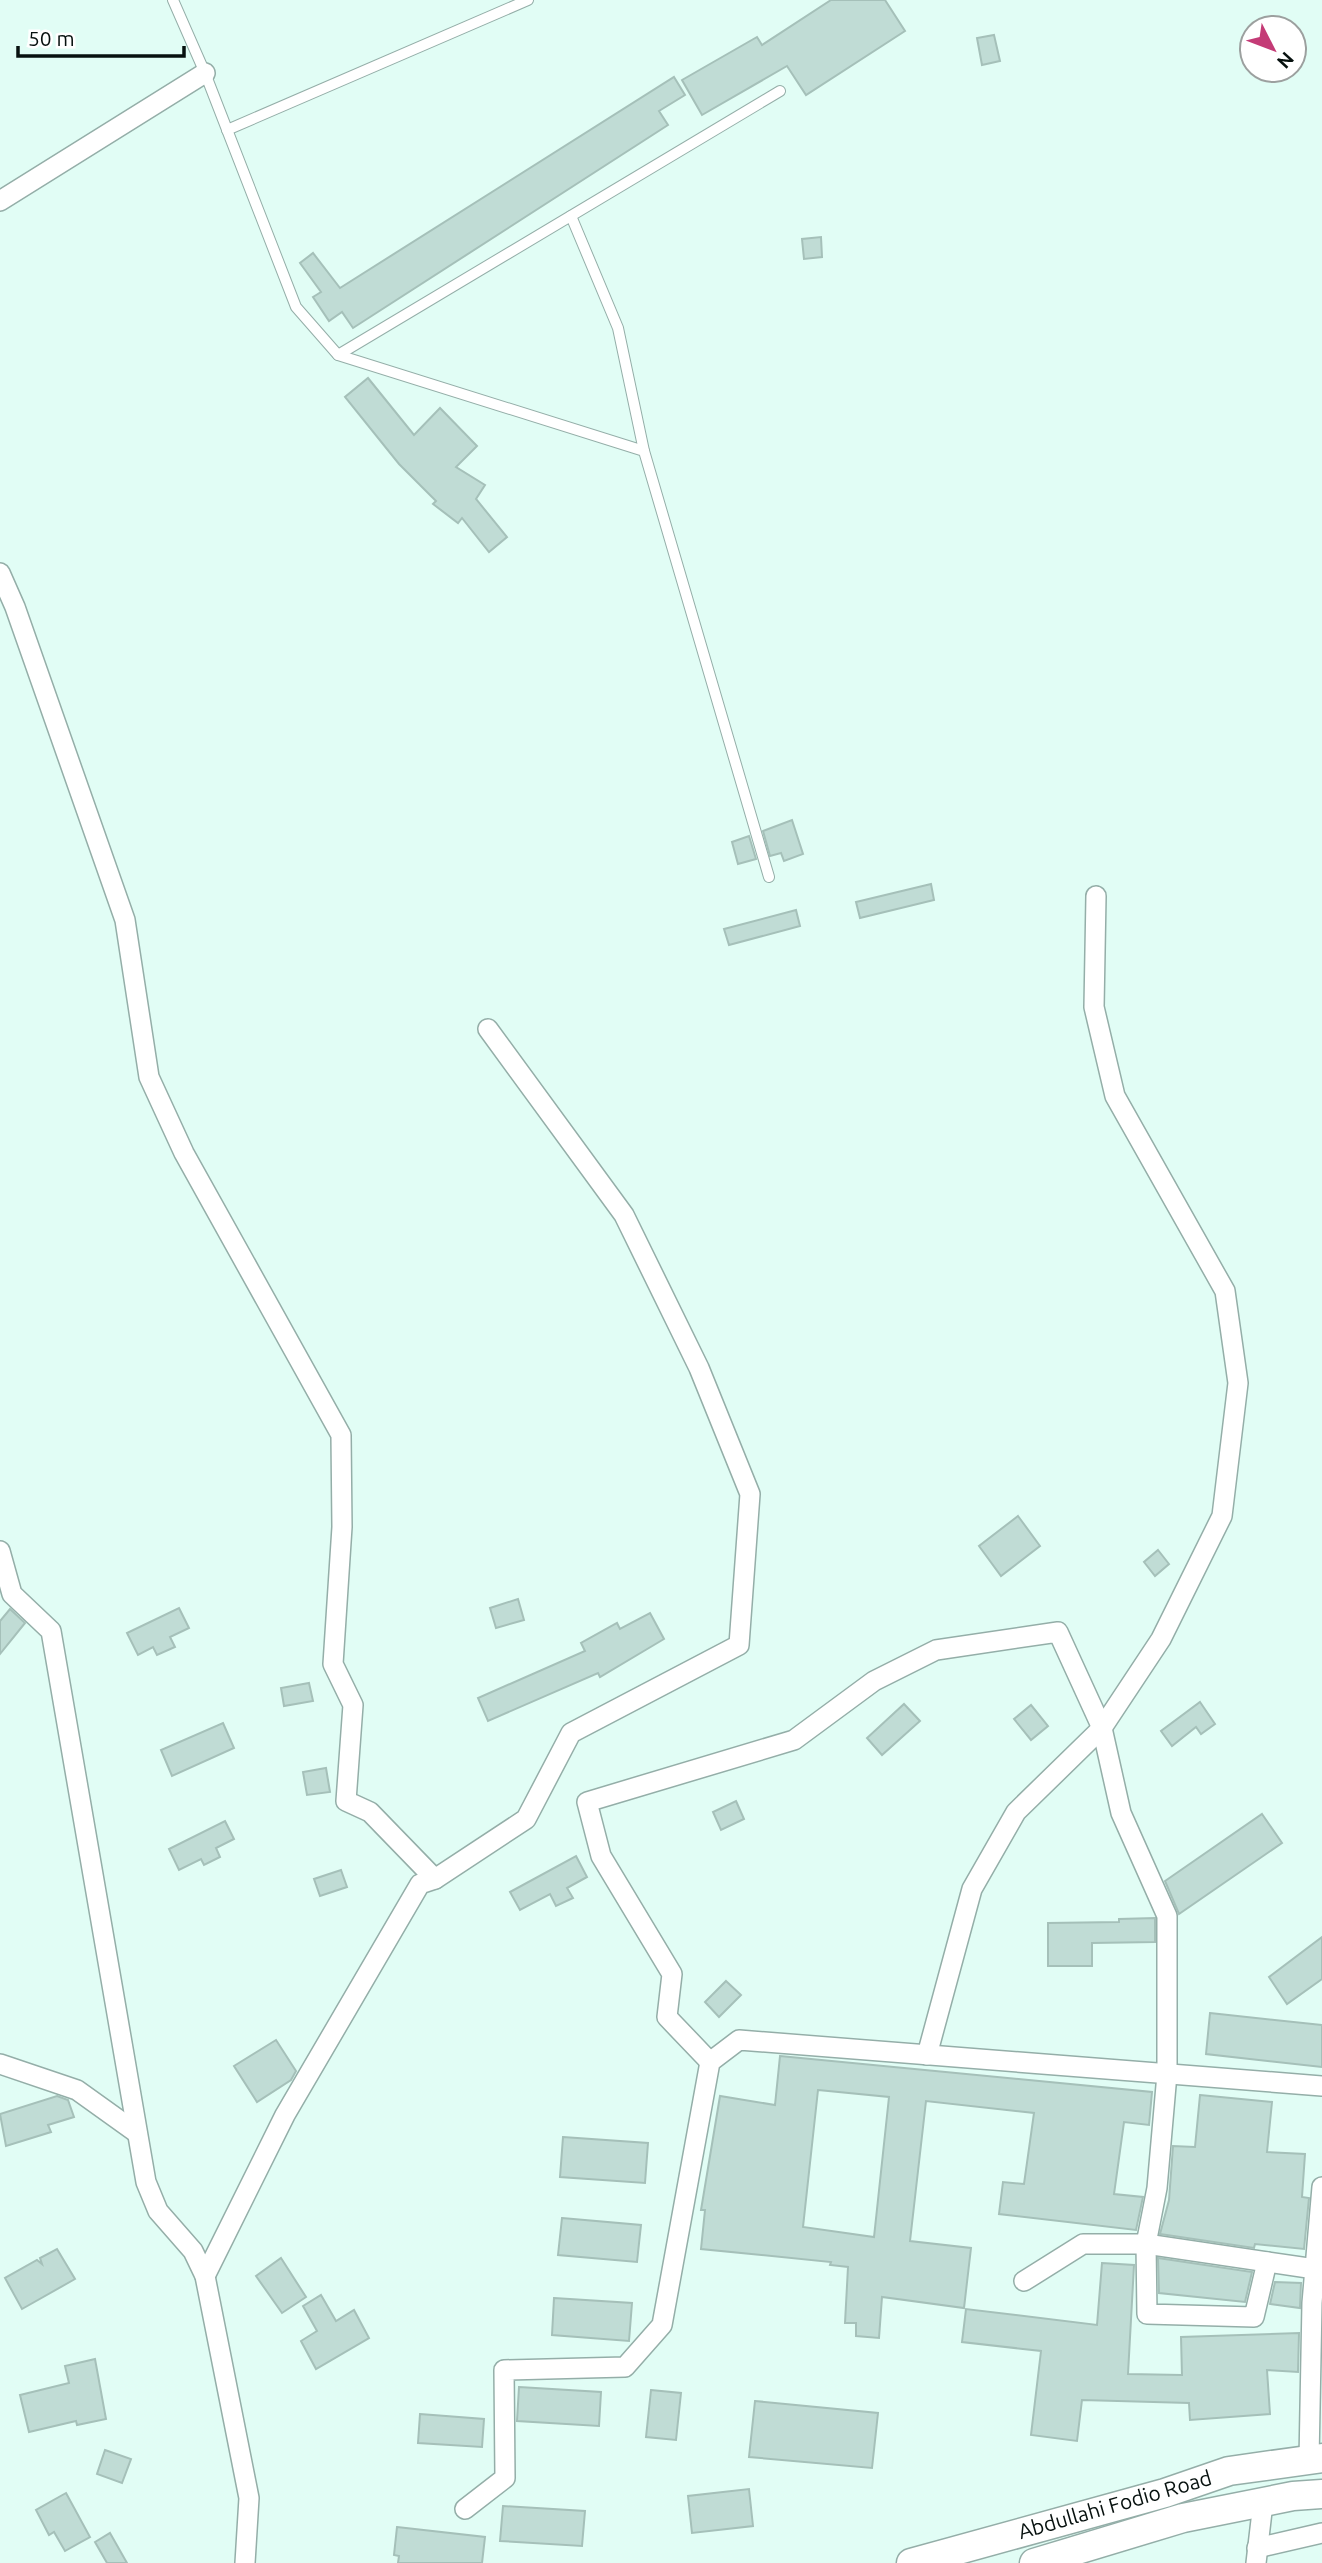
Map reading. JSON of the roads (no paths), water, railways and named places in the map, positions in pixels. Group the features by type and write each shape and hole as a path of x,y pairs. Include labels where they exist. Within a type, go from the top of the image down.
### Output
{"main road":[{"name":"Abdullahi Fodio Road","path":"911,2563 1165,2493 1229,2471 1315,2459"},
{"name":"Abdullahi Fodio Road","path":"1034,2563 1183,2518 1293,2496 1322,2494"}],"street":[{"path":"0,201 205,73"},
{"path":"0,573 24,632 125,920 149,1077 184,1153 341,1435 342,1527 333,1664 353,1704 346,1801 370,1812 435,1879"},
{"path":"926,2055 972,1889 1016,1812 1102,1728 1161,1639 1222,1516 1238,1383 1225,1291 1115,1096 1094,1007 1096,896"},
{"path":"205,2276 299,2091 420,1884 435,1879 526,1819 571,1733 739,1645 750,1494 699,1368 624,1215 488,1029"},
{"path":"0,1551 6,1596 51,1631 146,2182 158,2211 194,2251 205,2276 249,2498 245,2563"},
{"path":"710,2062 667,2017 672,1974 601,1856 587,1802 794,1740 874,1681 936,1650 1058,1632 1102,1728 1121,1813 1167,1916 1167,2074 1157,2188 1146,2244 1147,2315 1254,2317 1267,2262"},
{"path":"465,2510 505,2478 504,2370 625,2367 662,2325 710,2062 739,2040 1322,2086"},
{"path":"0,2064 77,2090 137,2133"},
{"path":"1315,2459 1315,2269 1322,2187"},
{"path":"1024,2281 1083,2244 1146,2244 1315,2269"},
{"path":"1256,2555 1263,2503"},
{"path":"1256,2555 1271,2547 1322,2533"}],"lane":[{"path":"173,0 205,73 296,307 338,355 644,451"},
{"path":"227,130 528,0"},
{"path":"338,355 779,92"},
{"path":"571,216 618,328 644,451 769,877"}]}
